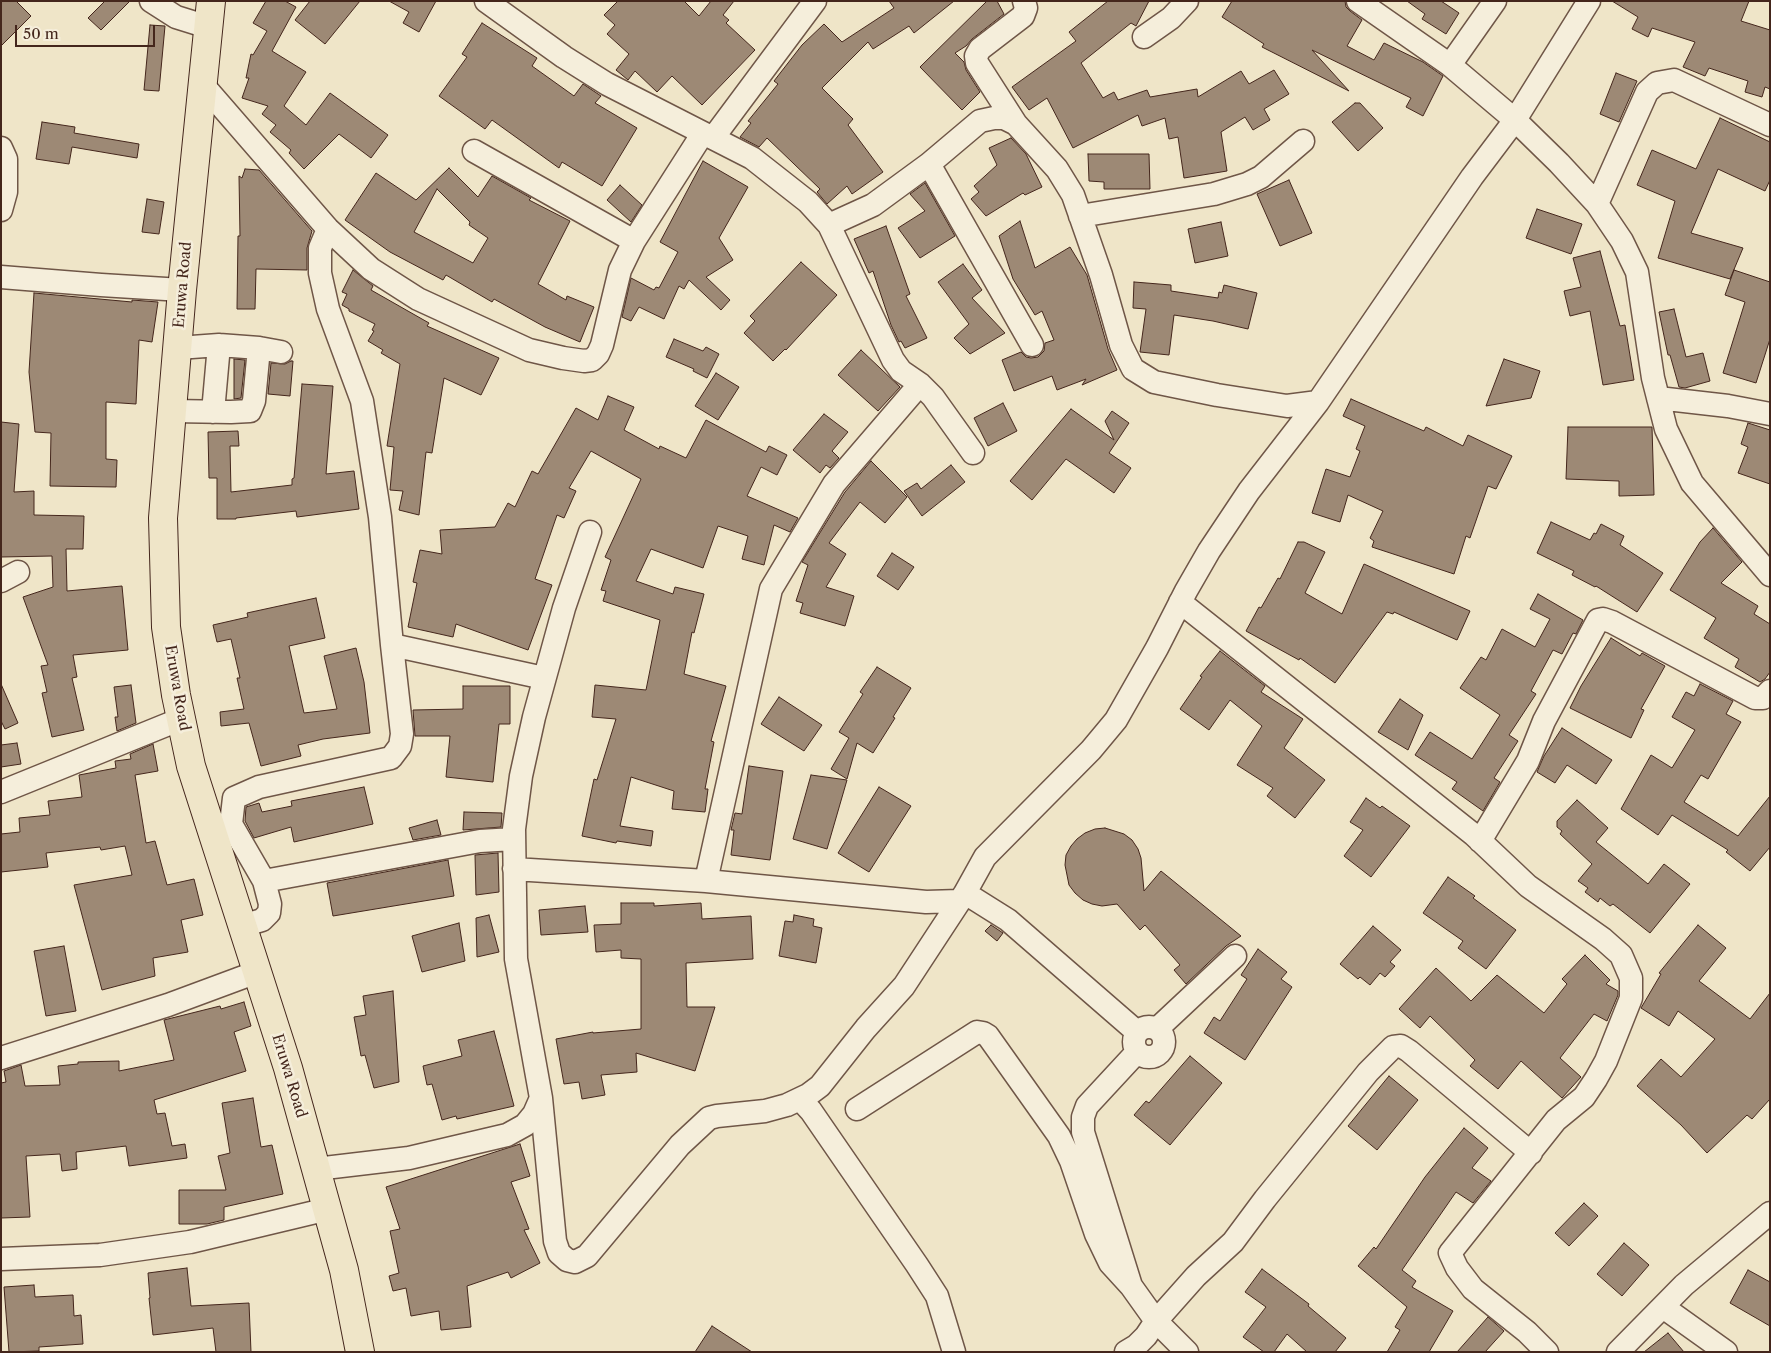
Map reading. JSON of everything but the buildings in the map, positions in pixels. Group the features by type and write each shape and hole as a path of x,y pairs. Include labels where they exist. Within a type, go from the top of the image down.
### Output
{"main road":[{"name":"Eruwa Road","path":"209,14 182,290 163,518 166,627 176,694 191,766 288,1068 344,1270 360,1352"}],"street":[{"path":"152,1 176,16 209,14"},
{"path":"486,1 564,57 607,84 752,158 808,202 829,225 893,360 901,371 933,396 972,454"},
{"path":"203,85 328,229 371,269 418,299 529,350 563,358 584,361 592,360 598,354 602,345 620,270 634,241 708,135 815,1"},
{"path":"1024,1 1026,8 1023,16 980,49 976,56 977,63 1016,124 1057,168 1073,195 1101,275 1121,345 1133,368 1154,382 1217,395 1287,406 1318,402"},
{"path":"1144,38 1171,18 1187,1"},
{"path":"1358,1 1450,65 1515,120 1597,204 1622,241 1636,272 1653,378 1666,430 1692,483 1770,575"},
{"path":"1450,65 1495,1"},
{"path":"590,532 564,608 544,678 521,776 514,839 516,959 541,1098 555,1241 558,1253 567,1260 575,1262 587,1256 680,1145 709,1118 765,1111 787,1105 820,1086 866,1028 904,986 962,897 985,857 1091,750 1116,720 1209,552 1249,491 1318,402 1466,185 1515,120 1588,1"},
{"path":"1597,204 1647,92 1657,83 1674,80 1770,125"},
{"path":"829,225 873,204 928,164 980,121 1004,118 1016,124"},
{"path":"1080,216 1206,196 1247,184 1262,177 1303,141"},
{"path":"1,148 6,158 6,192 1,210"},
{"path":"474,152 634,241"},
{"path":"928,164 1032,346"},
{"path":"242,926 262,920 268,913 270,904 264,881 232,824 234,798 259,787 391,758 400,746 402,734 380,517 362,401 328,309 320,273 320,248 328,229"},
{"path":"1,276 182,290"},
{"path":"173,411 250,411 270,350 219,345 178,348"},
{"path":"213,412 219,345"},
{"path":"706,881 771,589 834,484 920,384"},
{"path":"1658,398 1728,406 1770,414"},
{"path":"1180,602 1480,840 1528,886 1609,944 1621,956 1631,978 1631,998 1606,1062 1596,1080 1584,1097 1556,1120 1450,1253 1457,1268 1473,1289 1527,1332 1547,1352"},
{"path":"1480,840 1528,762 1544,721 1598,620 1603,619 1612,622 1755,698 1763,698 1770,690"},
{"path":"392,645 544,678"},
{"path":"1,792 181,719"},
{"path":"264,881 462,844 514,839"},
{"path":"514,869 706,881 926,902 962,897 1008,920 1144,1038"},
{"path":"1131,1286 1083,1132 1083,1117 1086,1106 1144,1038 1235,956"},
{"path":"1,1057 168,1005 257,972"},
{"path":"857,1109 977,1032 988,1036 1059,1136 1071,1161 1096,1234 1110,1263 1131,1286 1156,1321 1187,1352"},
{"path":"1126,1352 1136,1346 1146,1336 1156,1321 1196,1276 1233,1242 1265,1199 1368,1072 1394,1047 1401,1046 1409,1051 1531,1152"},
{"path":"316,1169 409,1158 508,1135 525,1125 534,1114 541,1098"},
{"path":"800,1099 811,1112 937,1296 954,1352"},
{"path":"1,1259 100,1255 190,1242 328,1209"},
{"path":"1618,1352 1684,1285 1770,1213"},
{"path":"1663,1307 1726,1352"}]}
